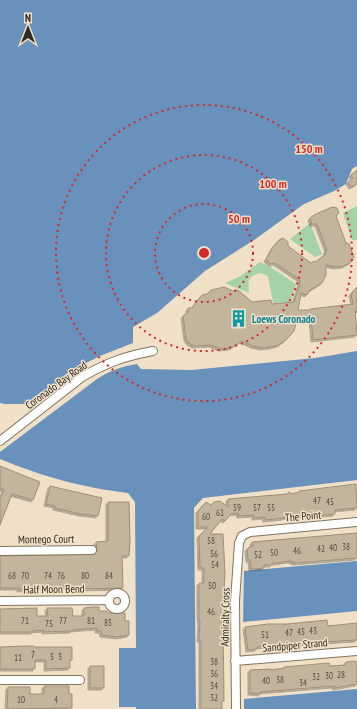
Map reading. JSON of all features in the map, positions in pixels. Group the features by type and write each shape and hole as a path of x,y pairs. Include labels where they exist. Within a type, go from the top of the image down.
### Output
{"street":[{"name":"Coronado Bay Road","path":"0,441 82,377 118,359 153,351"},
{"name":"The Point","path":"250,532 357,522"},
{"name":"Admiralty Cross","path":"236,709 235,602 239,543 242,536 250,532"},
{"name":"Montego Court","path":"0,551 92,550"},
{"name":"Half Moon Bend","path":"0,601 108,600"},
{"name":"Sandpiper Strand","path":"235,661 357,651"},
{"path":"0,680 80,680"}],"green space":[{"path":"357,206 357,240 352,240 343,213"},
{"path":"310,223 322,254 315,257 290,239"},
{"path":"260,262 269,266 296,284 291,302 273,303 268,276 260,273 253,276 249,280 249,293 225,283 239,277"}],"water":[{"path":"0,0 357,0 357,166 352,169 346,184 304,204 254,240 205,271 157,313 133,327 133,343 82,365 32,404 0,403"},
{"path":"357,351 357,480 203,498 194,508 196,709 136,709 136,707 119,707 119,648 136,648 135,502 128,493 78,484 47,476 16,465 0,459 0,452 97,379 111,371 121,368 137,364 141,369 191,370 315,358"},
{"path":"357,561 357,611 243,622 244,571"},
{"path":"357,689 357,709 244,709 244,699"}],"building":[{"path":"357,170 357,184 351,187 348,182 353,178 351,175"},
{"path":"332,207 337,208 339,213 336,216 346,243 349,244 354,257 351,262 344,266 336,267 326,265 326,275 322,283 309,291 307,295 301,293 298,310 310,310 353,304 351,294 357,287 356,313 355,311 357,335 313,340 311,317 297,320 294,331 286,340 279,345 271,347 262,348 242,341 231,348 221,349 211,345 194,346 189,343 186,339 183,316 188,312 188,308 192,308 202,295 207,294 211,290 224,287 233,291 238,290 252,302 271,300 272,304 294,302 300,283 299,279 275,263 271,264 266,260 273,247 283,238 288,242 288,246 311,263 314,261 315,262 326,254 325,252 327,250 317,224 312,224 310,218"},
{"path":"0,466 40,482 33,500 12,494 0,525 0,499 4,490 0,488"},
{"path":"356,484 357,508 335,510 335,514 314,516 314,514 292,518 284,517 265,520 265,517 254,518 254,515 239,516 238,513 231,514 225,521 222,519 210,534 223,534 225,573 223,615 224,701 222,701 222,709 201,709 199,583 204,583 204,568 200,568 199,536 208,527 198,527 198,511 206,502 211,505 214,502 220,501 228,507 228,499 287,494 289,492 292,494 299,491"},
{"path":"50,486 102,498 98,516 55,508 55,506 46,504"},
{"path":"108,502 129,502 130,542 129,556 122,556 123,588 79,589 79,587 50,587 19,590 19,588 0,588 0,556 95,554 97,550 96,542 108,541"},
{"path":"357,533 357,558 295,563 290,561 272,563 272,565 264,565 264,568 251,569 250,560 248,560 247,549 253,546 252,542"},
{"path":"99,607 99,611 107,611 107,613 125,613 125,621 129,621 129,635 118,637 102,635 101,631 97,631 97,628 72,631 44,632 44,630 33,632 0,632 0,609 37,608 37,616 48,616 47,608 72,608 73,616 82,616 84,615 84,608"},
{"path":"327,620 328,626 357,623 357,640 292,644 293,646 283,647 282,645 257,647 257,649 248,650 245,627"},
{"path":"0,647 72,647 72,660 70,660 70,668 46,669 46,660 35,660 35,669 0,669"},
{"path":"347,662 357,662 357,684 335,688 334,686 260,692 261,694 250,693 250,670 271,670 284,667 329,663 330,666 345,665"},
{"path":"90,666 104,666 104,688 90,688"},
{"path":"44,686 69,686 69,694 72,694 72,708 7,708 8,687 30,687 30,694 44,694"}],"place":[{"name":"Loews Coronado","path":"239,319"}]}
